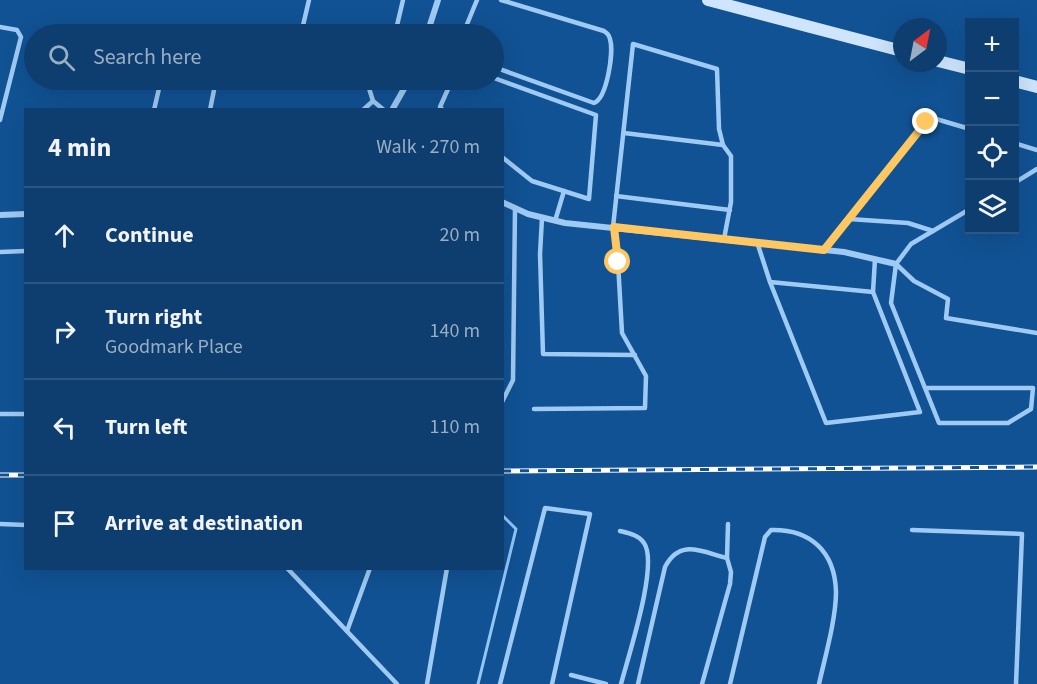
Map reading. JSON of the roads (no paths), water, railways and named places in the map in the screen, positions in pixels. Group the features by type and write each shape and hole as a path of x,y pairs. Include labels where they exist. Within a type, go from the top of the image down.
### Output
{"main road":[{"path":"708,0 893,49"},
{"path":"947,63 965,68"},
{"path":"1019,82 1037,87"}],"street":[{"path":"430,24 438,0"},
{"path":"393,108 403,90"},
{"path":"504,202 555,221 844,252 896,264"},
{"path":"0,214 24,214"}],"lane":[{"path":"303,24 309,0"},
{"path":"398,24 403,0"},
{"path":"467,24 477,0"},
{"path":"501,0 604,32 610,36 611,42 608,75 602,97 598,102 594,103 504,71"},
{"path":"0,27 17,30 21,38 0,120"},
{"path":"534,409 645,408 646,376 622,333 614,227 633,44 717,69 719,129 723,144 731,156 731,202 724,239"},
{"path":"504,82 596,115 590,199 532,182 504,159"},
{"path":"154,108 159,90"},
{"path":"210,108 214,90"},
{"path":"370,90 373,100 382,108"},
{"path":"441,108 448,90"},
{"path":"365,108 373,100"},
{"path":"824,250 926,122 936,119 965,128"},
{"path":"624,133 723,144"},
{"path":"1019,145 1037,150"},
{"path":"1019,180 1037,169"},
{"path":"555,221 564,191"},
{"path":"616,196 730,210"},
{"path":"504,398 513,380 515,208"},
{"path":"925,388 1033,388 1030,409 1008,423 939,423 925,388 891,303 896,264 911,244 965,211"},
{"path":"542,218 540,254 543,354 635,355"},
{"path":"849,219 908,223 933,231"},
{"path":"757,242 770,282 826,423 920,412 873,292 875,260"},
{"path":"0,252 24,252"},
{"path":"896,264 914,281 948,299 946,318 1036,333"},
{"path":"770,282 873,292"},
{"path":"0,414 24,414"},
{"path":"500,684 545,508 590,514 552,684"},
{"path":"0,524 24,525"},
{"path":"702,684 730,584 731,572 727,558 728,524"},
{"path":"730,684 765,537 771,530 785,529 813,540 829,561 834,578 836,592 834,607 819,684"},
{"path":"912,530 1022,534 1016,684"},
{"path":"620,531 632,533 644,543 648,556 648,582 621,684"},
{"path":"638,684 665,567 671,556 679,550 687,549 727,558"},
{"path":"289,570 397,684"},
{"path":"347,631 369,570"},
{"path":"426,684 447,570"},
{"path":"571,675 606,684"}],"waterway":[{"path":"478,684 516,529 504,517"}],"railway":[{"path":"504,471 1037,467"},
{"path":"0,475 24,475"}]}
